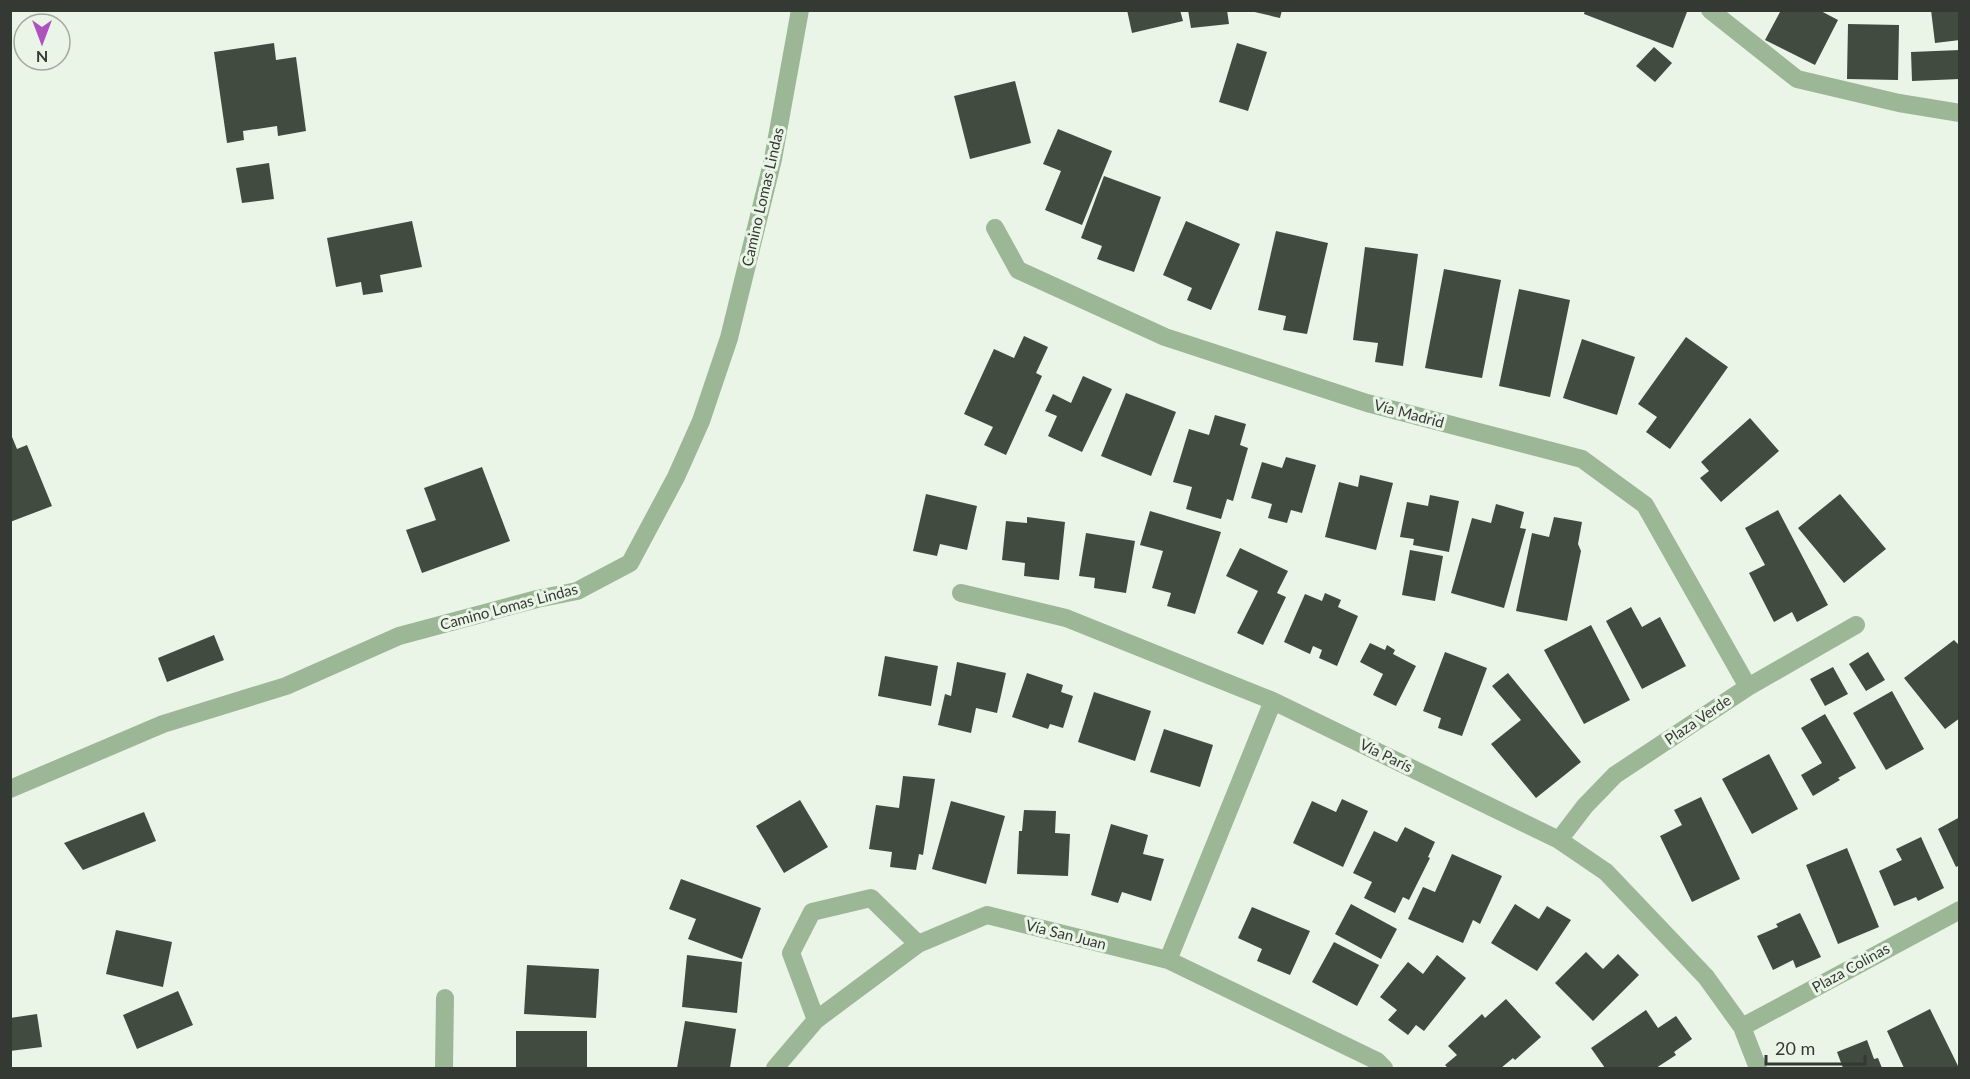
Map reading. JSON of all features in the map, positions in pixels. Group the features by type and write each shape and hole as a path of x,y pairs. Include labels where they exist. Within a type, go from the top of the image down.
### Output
{"street":[{"name":"Camino Lomas Lindas","path":"10,789 162,724 286,686 399,636 537,598 577,591 630,563 676,477 701,421 729,338 773,159 800,10"},
{"path":"1710,10 1797,79 1899,103 1959,113"},
{"name":"Vía Madrid","path":"995,228 1018,270 1165,337 1368,403 1582,459 1645,505 1748,687"},
{"name":"Vía París","path":"961,593 1066,618 1273,701 1559,840 1606,872 1706,977 1742,1027 1758,1068"},
{"name":"Plaza Verde","path":"1559,840 1585,806 1616,775 1748,687 1856,625"},
{"path":"1168,960 1273,701"},
{"path":"816,1020 791,953 812,912 872,898 918,944"},
{"name":"Plaza Colinas","path":"1742,1027 1959,909"},
{"name":"Vía San Juan","path":"775,1068 816,1020 918,944 987,915 1168,960 1377,1061 1383,1068"},
{"path":"444,1068 445,998"}],"building":[{"path":"1127,10 1180,10 1183,21 1132,33"},
{"path":"1188,10 1227,10 1229,24 1191,28"},
{"path":"1246,10 1282,10 1280,18"},
{"path":"1585,10 1684,10 1687,12 1673,48 1584,14"},
{"path":"1781,10 1819,10 1838,20 1815,65 1765,40"},
{"path":"1931,10 1960,10 1960,40 1935,43"},
{"path":"1848,24 1899,25 1898,80 1847,79"},
{"path":"274,43 276,60 296,57 306,131 278,136 277,126 243,131 244,140 227,143 214,52"},
{"path":"1237,43 1267,52 1248,111 1219,102"},
{"path":"1654,47 1672,63 1655,82 1636,66"},
{"path":"1960,50 1960,79 1912,81 1911,52"},
{"path":"1015,81 1031,143 970,159 954,96"},
{"path":"1058,129 1112,151 1082,225 1045,210 1061,171 1043,164"},
{"path":"269,163 274,199 242,203 236,168"},
{"path":"1104,176 1161,197 1134,272 1097,259 1102,246 1081,238"},
{"path":"412,221 422,267 380,275 383,292 363,295 361,282 336,287 327,238"},
{"path":"1186,221 1240,244 1211,310 1187,300 1192,288 1163,275"},
{"path":"1276,231 1328,243 1307,334 1283,330 1286,316 1258,310"},
{"path":"1365,247 1418,254 1403,366 1375,362 1378,343 1353,340"},
{"path":"1444,269 1501,280 1482,378 1425,368"},
{"path":"1519,289 1570,300 1550,397 1499,386"},
{"path":"1024,336 1048,347 1036,373 1042,376 1006,455 984,445 993,427 964,414 994,349 1014,358"},
{"path":"1686,337 1728,367 1670,449 1646,432 1657,417 1638,404"},
{"path":"1582,339 1635,357 1617,415 1563,398"},
{"path":"1083,376 1112,389 1082,452 1048,436 1057,416 1045,411 1053,394 1071,403"},
{"path":"1126,393 1176,412 1151,476 1101,456"},
{"path":"1215,415 1246,424 1240,445 1248,448 1233,501 1227,499 1221,519 1186,509 1192,487 1173,482 1189,429 1209,435"},
{"path":"1750,418 1779,451 1721,502 1700,478 1709,471 1701,462"},
{"path":"10,432 17,449 27,445 52,506 10,522"},
{"path":"1286,457 1316,465 1302,513 1291,510 1287,523 1268,518 1272,504 1251,498 1262,462 1282,468"},
{"path":"482,467 510,541 422,573 406,530 436,520 424,488"},
{"path":"1360,475 1393,483 1376,550 1325,537 1339,482 1358,487"},
{"path":"926,494 977,506 967,550 940,544 937,556 913,551"},
{"path":"1840,494 1886,549 1844,583 1798,528"},
{"path":"1430,495 1459,501 1449,552 1413,545 1414,539 1400,537 1407,502 1428,506"},
{"path":"1496,504 1524,512 1520,528 1526,529 1504,608 1451,593 1472,518 1491,523"},
{"path":"1778,510 1828,605 1797,622 1792,612 1774,622 1749,573 1765,565 1745,528"},
{"path":"1150,511 1221,532 1195,614 1167,606 1171,593 1152,588 1163,551 1140,545"},
{"path":"1027,517 1065,522 1059,580 1024,576 1025,563 1002,560 1006,521 1027,523"},
{"path":"1554,517 1582,522 1578,544 1581,551 1567,621 1516,611 1532,533 1549,537"},
{"path":"1086,533 1135,541 1126,593 1094,588 1095,578 1079,576"},
{"path":"1240,548 1288,571 1277,593 1286,597 1263,645 1237,633 1258,591 1226,576"},
{"path":"1410,550 1443,556 1435,601 1402,595"},
{"path":"1325,593 1341,600 1338,607 1358,616 1337,666 1319,658 1322,650 1313,646 1310,654 1284,642 1305,594 1322,601"},
{"path":"1631,607 1642,627 1660,617 1686,666 1642,689 1606,621"},
{"path":"1591,625 1630,700 1584,724 1544,650"},
{"path":"214,635 224,660 167,682 158,658"},
{"path":"1954,640 1960,646 1960,718 1945,729 1904,678"},
{"path":"1370,643 1385,650 1387,645 1395,650 1393,654 1416,666 1396,706 1373,695 1383,674 1360,662"},
{"path":"1445,652 1487,668 1462,736 1438,728 1441,718 1423,711"},
{"path":"1868,652 1885,680 1866,691 1849,664"},
{"path":"885,656 938,666 931,706 878,696"},
{"path":"957,662 1006,673 997,713 976,708 971,733 938,725 945,694 951,696"},
{"path":"1833,667 1848,694 1825,706 1810,679"},
{"path":"1027,673 1063,685 1061,692 1073,696 1063,728 1050,724 1048,729 1012,717"},
{"path":"1508,673 1581,762 1536,798 1491,744 1521,720 1492,686"},
{"path":"1892,691 1924,749 1886,770 1853,713"},
{"path":"1094,692 1151,711 1135,761 1078,742"},
{"path":"1825,714 1856,768 1813,796 1801,775 1822,763 1801,728"},
{"path":"1164,729 1213,745 1200,787 1150,772"},
{"path":"1769,754 1798,809 1752,834 1722,779"},
{"path":"903,776 935,779 923,855 919,854 916,870 890,867 892,852 869,849 876,805 899,808"},
{"path":"1701,797 1740,879 1692,902 1660,836 1682,825 1674,810"},
{"path":"1342,799 1368,811 1343,867 1293,843 1312,801 1336,812"},
{"path":"800,800 828,847 784,873 756,826"},
{"path":"951,801 1005,816 986,884 932,869"},
{"path":"1024,810 1056,811 1055,833 1070,834 1068,876 1017,874 1019,831 1022,831"},
{"path":"144,812 156,841 83,870 64,843"},
{"path":"1960,817 1960,865 1956,867 1938,829"},
{"path":"1111,824 1148,835 1143,854 1164,859 1151,901 1122,892 1118,903 1091,895"},
{"path":"1405,827 1435,842 1428,857 1430,858 1409,900 1403,897 1395,913 1364,898 1372,882 1353,873 1374,831 1397,842"},
{"path":"1921,837 1944,888 1918,901 1916,897 1894,906 1879,871 1902,860 1896,849"},
{"path":"1847,848 1879,927 1838,944 1806,865"},
{"path":"1452,854 1502,876 1480,924 1473,920 1463,943 1408,919 1423,887 1435,892"},
{"path":"681,879 761,908 742,959 688,939 696,919 669,909"},
{"path":"1351,904 1397,929 1381,959 1335,934"},
{"path":"1515,904 1539,919 1547,906 1571,920 1537,971 1491,943"},
{"path":"1252,907 1310,931 1290,975 1257,961 1262,949 1238,938"},
{"path":"1800,913 1821,957 1796,968 1793,960 1773,970 1757,936 1778,927 1776,924"},
{"path":"116,930 172,942 163,987 106,974"},
{"path":"1334,942 1379,965 1357,1006 1312,982"},
{"path":"1586,952 1603,969 1618,954 1639,975 1593,1021 1555,983"},
{"path":"687,955 742,962 737,1013 682,1007"},
{"path":"1437,955 1466,978 1424,1031 1416,1025 1408,1035 1388,1020 1397,1010 1380,997 1408,962 1423,974"},
{"path":"527,965 599,969 596,1018 524,1014"},
{"path":"178,991 193,1025 137,1049 123,1015"},
{"path":"1506,999 1541,1037 1515,1060 1513,1058 1501,1068 1448,1068 1445,1065 1457,1055 1448,1046 1482,1014 1485,1018"},
{"path":"1930,1009 1959,1068 1904,1068 1887,1031"},
{"path":"1646,1010 1658,1028 1676,1016 1692,1039 1674,1052 1676,1055 1656,1068 1605,1068 1591,1048"},
{"path":"37,1014 42,1047 10,1051 10,1018"},
{"path":"685,1021 736,1029 730,1068 677,1068"},
{"path":"516,1031 587,1031 587,1068 516,1068"},
{"path":"1867,1040 1874,1059 1878,1058 1882,1068 1843,1068 1837,1052"}]}
